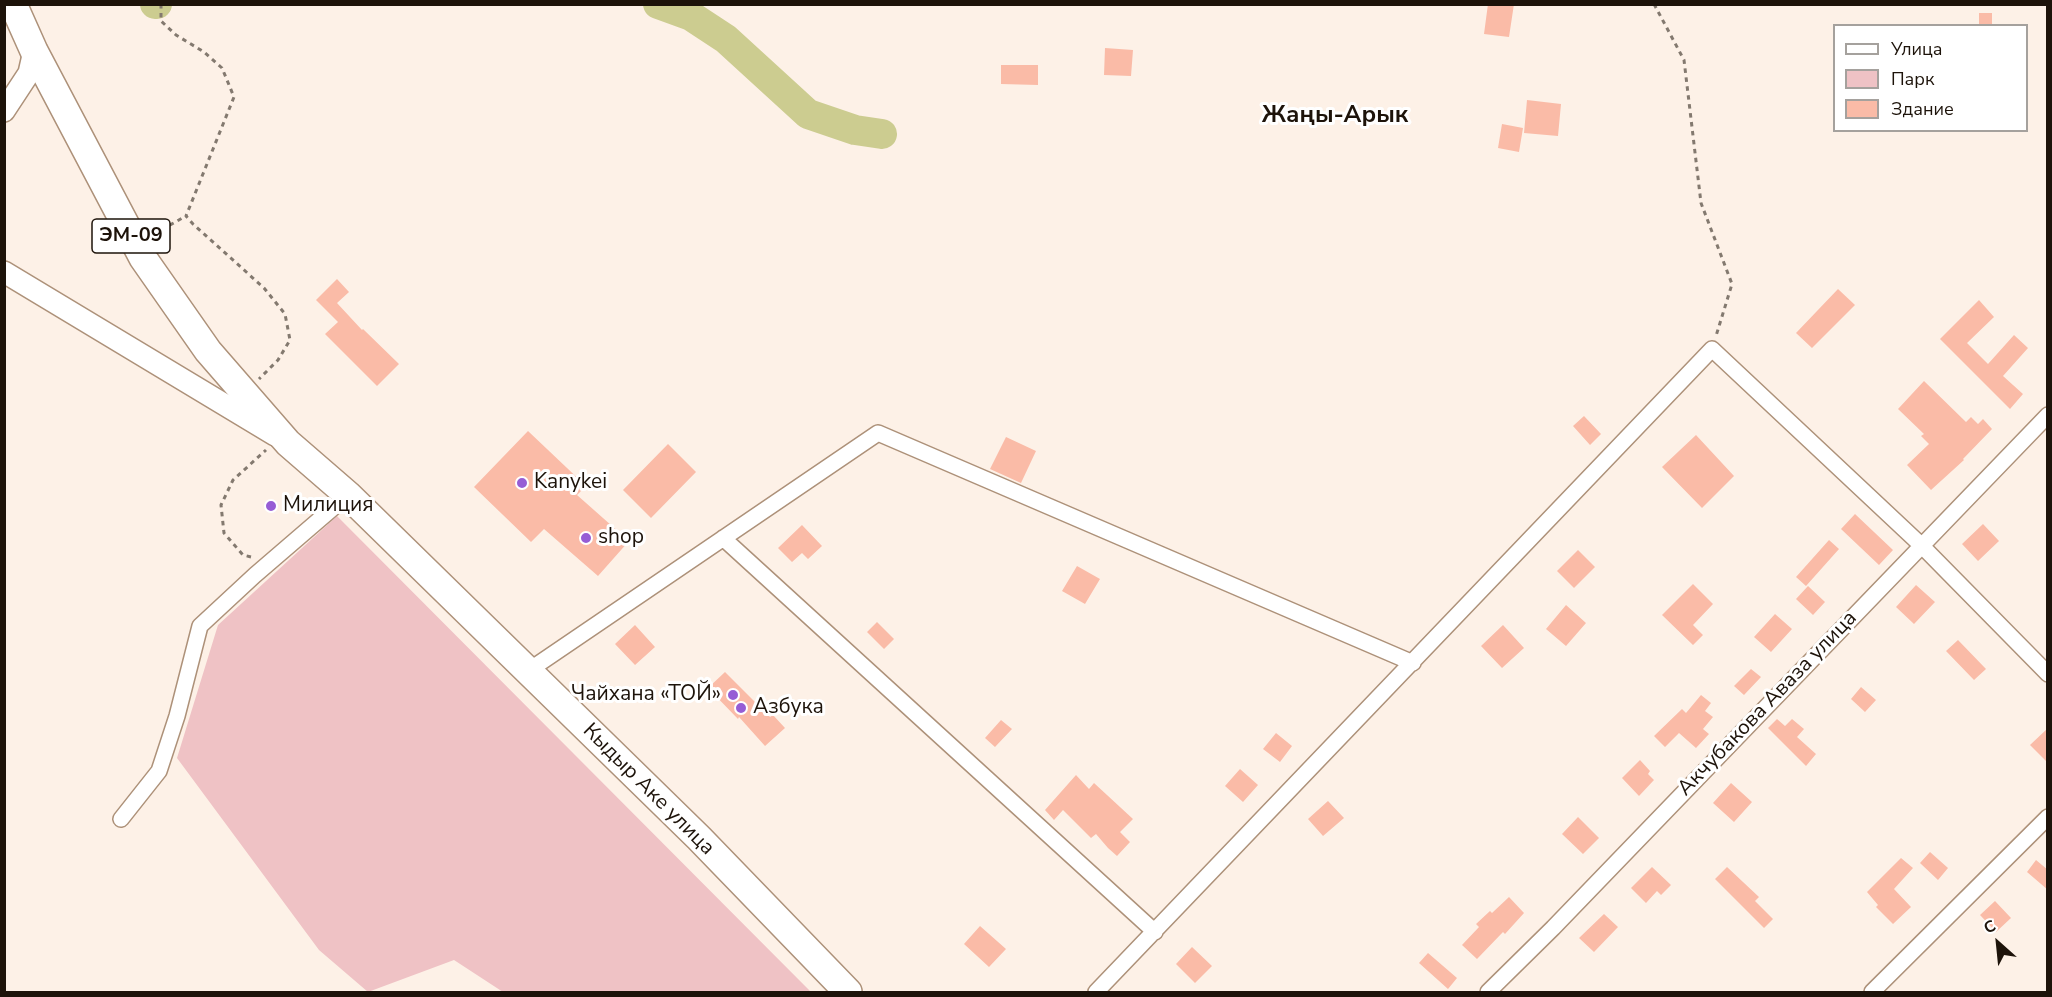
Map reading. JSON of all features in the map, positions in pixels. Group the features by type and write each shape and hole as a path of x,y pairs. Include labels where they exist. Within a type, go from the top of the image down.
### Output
{"highway":[{"name":"ЭМ-09","path":"12,4 34,51 143,258 208,351 284,440"},
{"name":"Кыдыр Аке улица","path":"284,440 348,495 699,838 848,993"}],"street":[{"path":"4,111 29,73 34,51"},
{"path":"4,272 284,440"},
{"path":"1096,993 1712,349 1921,544 2048,674"},
{"name":"Акчубакова Аваза улица","path":"1488,993 2048,415"},
{"path":"528,671 878,433 1413,663"},
{"path":"121,819 159,771 177,716 200,626 348,495"},
{"path":"723,538 1155,932"},
{"path":"1872,993 2048,817"}],"path":[{"path":"136,244 186,216 234,96 222,68 204,52 176,35 160,21 161,4"},
{"path":"1653,4 1684,60 1701,203 1732,284 1712,349"},
{"path":"186,216 264,288 285,315 290,340 278,360 245,393"},
{"path":"270,562 243,555 224,533 221,505 233,480 284,440"}],"green space":[{"path":"337,516 811,992 503,992 454,960 368,992 319,950 177,758 218,625"}],"building":[{"path":"1488,4 1514,4 1509,37 1484,34"},
{"path":"1979,13 1992,13 1992,24 1979,24"},
{"path":"1105,48 1133,50 1131,76 1104,75"},
{"path":"1001,65 1038,65 1038,85 1001,84"},
{"path":"1527,100 1561,104 1558,136 1524,133"},
{"path":"1502,124 1523,128 1519,152 1498,148"},
{"path":"337,279 349,292 337,303 399,364 377,386 325,334 338,322 316,300"},
{"path":"1838,289 1855,305 1812,348 1796,333"},
{"path":"1979,300 1994,317 1967,343 1988,364 2014,335 2028,348 2003,376 2023,394 2010,409 1940,339"},
{"path":"1924,381 1966,422 1971,417 1978,424 1983,419 1992,429 1964,460 1931,490 1907,465 1929,444 1921,436 1924,434 1898,409"},
{"path":"1584,416 1601,434 1590,445 1573,426"},
{"path":"528,431 586,486 577,495 629,541 598,576 544,529 531,542 474,487"},
{"path":"1696,435 1734,476 1702,508 1662,467"},
{"path":"1006,437 1036,451 1021,483 990,469"},
{"path":"668,444 696,472 651,518 623,490"},
{"path":"1855,514 1893,550 1879,565 1841,529"},
{"path":"1983,524 1999,541 1978,561 1962,544"},
{"path":"802,525 822,546 808,559 802,553 792,562 778,548"},
{"path":"1829,540 1839,549 1806,586 1796,577"},
{"path":"1578,550 1595,567 1574,588 1557,571"},
{"path":"1077,566 1100,579 1085,604 1062,591"},
{"path":"1693,584 1713,604 1693,625 1703,635 1693,645 1662,615"},
{"path":"1916,585 1935,602 1914,624 1896,607"},
{"path":"1808,586 1825,602 1813,615 1796,599"},
{"path":"1566,605 1586,623 1566,646 1546,629"},
{"path":"1775,614 1792,629 1771,652 1754,637"},
{"path":"877,622 894,639 884,649 867,632"},
{"path":"635,625 655,647 635,665 615,644"},
{"path":"1503,625 1524,648 1502,668 1481,646"},
{"path":"1958,640 1986,669 1974,680 1946,651"},
{"path":"1751,669 1761,677 1744,695 1734,686"},
{"path":"725,672 770,717 773,715 785,728 765,746 708,688"},
{"path":"1861,687 1876,700 1865,712 1851,699"},
{"path":"1701,695 1711,703 1705,711 1713,717 1703,729 1709,734 1696,748 1679,733 1665,747 1654,736 1682,709 1686,713"},
{"path":"1777,719 1785,726 1792,719 1804,729 1797,737 1816,754 1806,766 1768,728"},
{"path":"1001,720 1012,729 995,747 985,738"},
{"path":"2048,728 2048,763 2030,745"},
{"path":"1276,733 1292,746 1280,762 1263,749"},
{"path":"1640,760 1650,771 1648,774 1654,780 1639,796 1622,778"},
{"path":"1240,769 1258,785 1243,802 1225,786"},
{"path":"1076,775 1089,789 1094,783 1133,819 1120,832 1130,842 1117,856 1096,834 1091,838 1063,810 1054,820 1045,810"},
{"path":"1731,783 1752,802 1734,822 1713,803"},
{"path":"1328,801 1344,818 1323,836 1308,819"},
{"path":"1578,817 1599,838 1583,854 1562,834"},
{"path":"1930,852 1948,868 1938,880 1920,863"},
{"path":"1901,858 1913,868 1894,889 1911,907 1893,924 1876,907 1878,905 1867,892"},
{"path":"2036,860 2048,870 2048,890 2027,872"},
{"path":"1652,867 1671,885 1661,895 1657,891 1646,903 1631,888"},
{"path":"1727,867 1759,897 1755,901 1773,919 1764,928 1715,879"},
{"path":"1509,897 1524,913 1477,959 1462,945 1479,927 1476,924"},
{"path":"1995,901 2011,918 1996,932 1980,915"},
{"path":"1604,914 1618,927 1594,952 1579,938"},
{"path":"980,926 1006,949 989,967 964,944"},
{"path":"1192,947 1212,966 1195,983 1176,964"},
{"path":"1428,953 1457,978 1448,989 1419,963"}],"waterway":[{"path":"658,4 691,16 726,39 808,114 855,130 882,134"}],"place":[{"name":"Kanykei","path":"522,483"},
{"name":"Милиция","path":"271,506"},
{"name":"shop","path":"586,538"},
{"name":"Чайхана «ТОЙ»","path":"733,695"},
{"name":"Азбука","path":"741,708"}],"district":[{"name":"Жаңы-Арык","path":"1335,116"}]}
